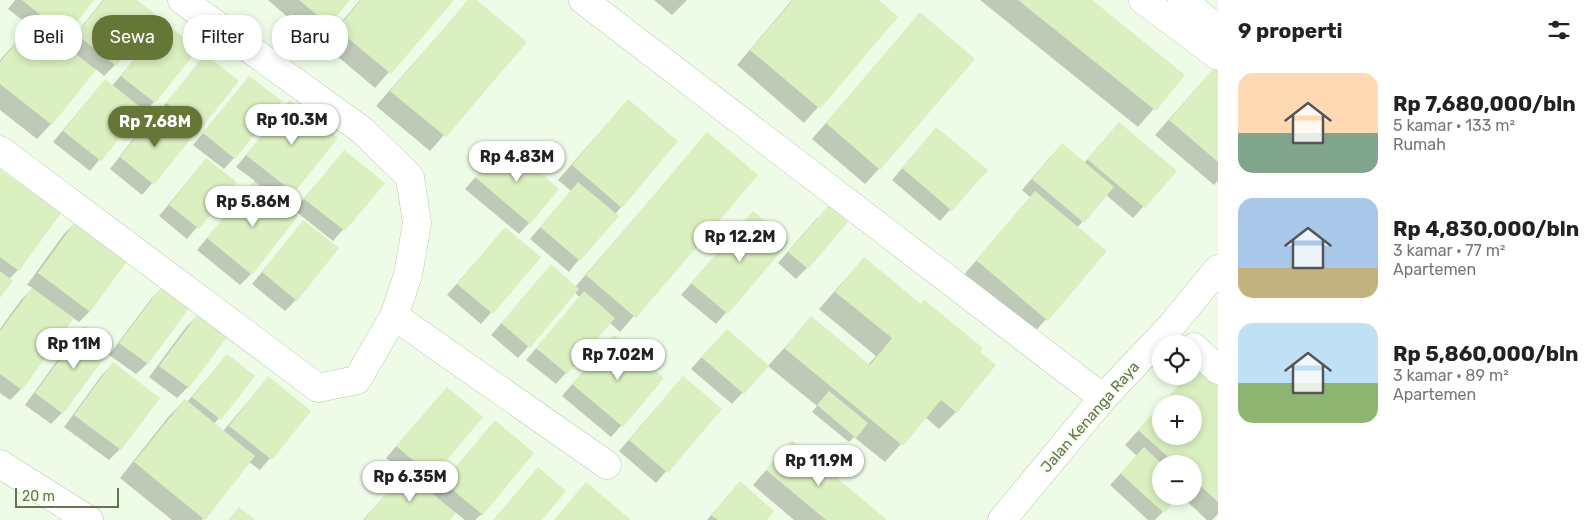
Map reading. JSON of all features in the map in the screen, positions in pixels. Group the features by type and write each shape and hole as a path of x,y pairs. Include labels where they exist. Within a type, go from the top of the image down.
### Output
{"street":[{"path":"0,150 318,388 357,380 394,316 408,275 417,223 410,177 363,131 182,0"},
{"path":"583,0 1104,398"},
{"path":"1143,0 1218,56"},
{"path":"1182,0 1218,29"},
{"name":"Jalan Kenanga Raya","path":"1002,520 1104,398 1172,325 1218,269"},
{"path":"394,316 607,465"},
{"path":"1172,325 1182,335"},
{"path":"1202,355 1218,370"},
{"path":"0,464 89,520"}],"building":[{"path":"22,0 94,0 82,15 40,15"},
{"path":"104,0 137,0 156,15 92,15 92,47 82,39 82,27"},
{"path":"299,0 350,0 337,15 317,15"},
{"path":"361,0 454,0 391,74 348,38 348,16"},
{"path":"468,0 477,0 527,42 446,137 390,91"},
{"path":"793,0 879,0 898,17 820,109 750,50"},
{"path":"1018,0 1092,0 1185,75 1156,111"},
{"path":"920,12 975,59 880,170 826,123"},
{"path":"173,29 183,37 183,60 189,60 155,103 121,76 134,60 173,60"},
{"path":"15,43 15,60 82,59 96,70 52,125 0,84 0,62"},
{"path":"108,60 121,60 116,66"},
{"path":"200,60 213,60 239,81 200,130 166,103"},
{"path":"1218,63 1218,162 1169,120"},
{"path":"249,76 282,101 235,159 203,133"},
{"path":"105,79 143,109 101,161 63,131"},
{"path":"628,99 678,141 622,208 572,165"},
{"path":"290,100 338,138 294,193 246,155"},
{"path":"156,111 191,138 154,185 120,157"},
{"path":"1119,122 1177,171 1145,208 1087,159"},
{"path":"936,127 988,170 952,211 902,168"},
{"path":"707,132 758,175 636,318 586,275"},
{"path":"505,142 559,189 530,224 475,177"},
{"path":"1062,143 1114,187 1084,223 1032,179"},
{"path":"344,150 385,183 345,231 304,199"},
{"path":"206,158 237,182 199,229 169,205"},
{"path":"0,169 61,213 19,271 0,257"},
{"path":"254,181 298,216 252,275 207,238"},
{"path":"578,182 619,216 580,261 540,227"},
{"path":"1035,191 1107,251 1048,321 976,260"},
{"path":"829,205 848,222 808,269 788,252"},
{"path":"753,211 789,242 728,314 691,283"},
{"path":"303,220 339,248 297,301 262,272"},
{"path":"75,222 128,260 90,312 38,273"},
{"path":"505,227 541,257 493,314 457,284"},
{"path":"864,257 921,304 924,300 983,348 980,352 996,365 957,413 941,400 903,446 784,348 811,316 870,365 892,338 835,292"},
{"path":"551,264 579,289 530,348 501,323"},
{"path":"0,271 13,281 0,298"},
{"path":"162,286 190,307 148,364 119,343"},
{"path":"32,288 74,318 22,390 0,374 0,331"},
{"path":"584,291 615,318 567,374 536,348"},
{"path":"198,314 228,336 189,388 159,366"},
{"path":"84,326 112,347 63,414 35,393"},
{"path":"727,329 769,366 744,394 701,357"},
{"path":"614,335 664,378 623,427 572,384"},
{"path":"227,354 255,376 221,420 192,397"},
{"path":"113,362 160,398 121,450 74,415"},
{"path":"1202,369 1218,383 1218,502 1202,487 1202,455 1166,455 1155,445 1202,445 1202,395 1170,395 1179,385 1202,385"},
{"path":"268,376 311,411 272,460 229,426"},
{"path":"683,376 722,409 668,473 629,440"},
{"path":"447,387 483,417 433,477 396,446"},
{"path":"829,391 868,423 856,438 817,405"},
{"path":"185,399 255,456 205,520 134,462"},
{"path":"1152,415 1152,443 1138,430"},
{"path":"495,420 534,453 483,515 443,482"},
{"path":"792,440 887,520 826,520 766,470"},
{"path":"1144,447 1152,455 1152,502 1120,473"},
{"path":"538,467 566,491 542,520 493,520"},
{"path":"405,471 456,513 450,520 364,520"},
{"path":"740,481 774,511 767,520 718,520 711,515"},
{"path":"586,482 631,520 554,520"},
{"path":"1155,505 1171,505 1164,513"},
{"path":"239,507 256,520 228,520"}]}
